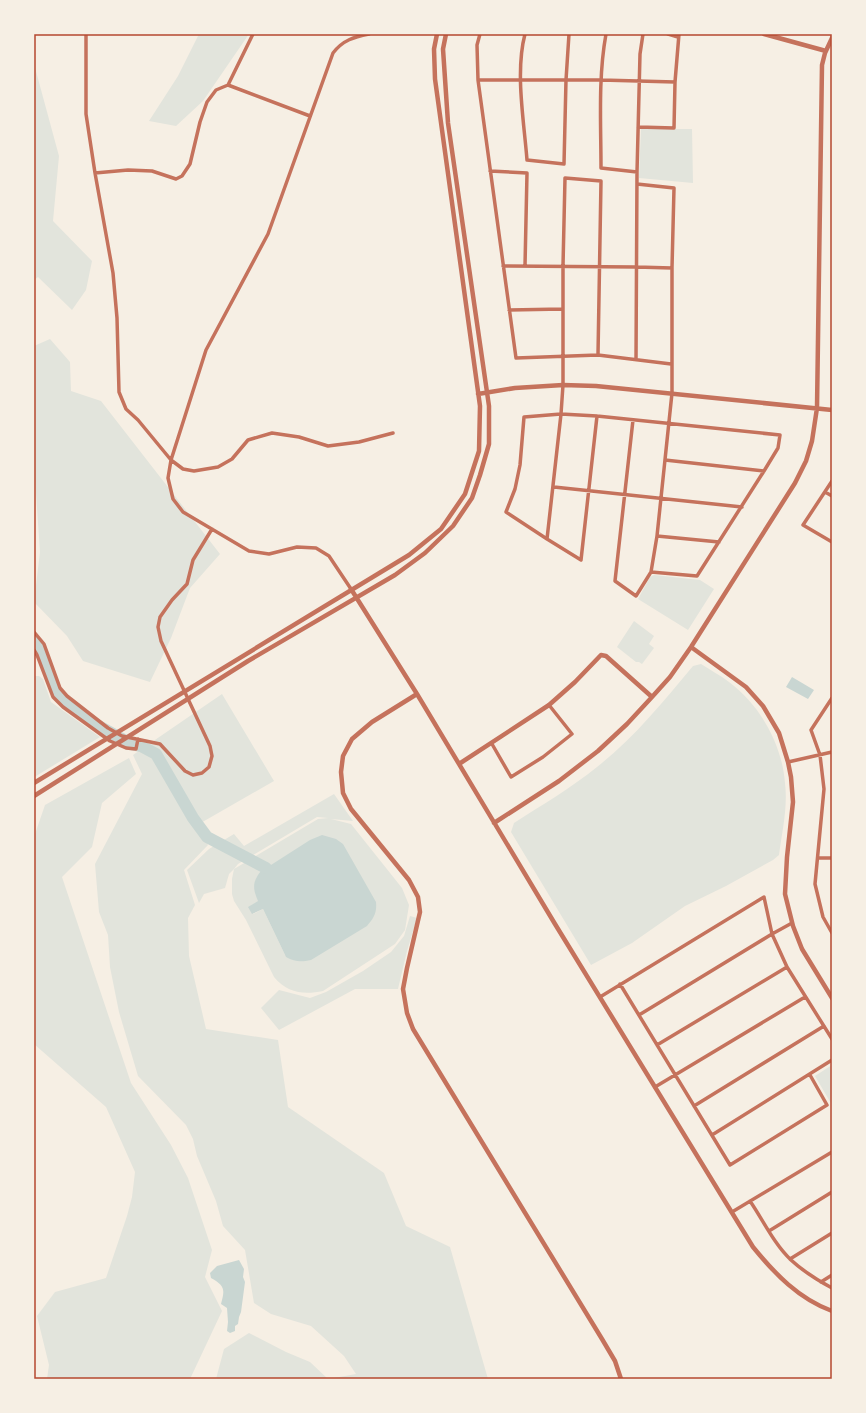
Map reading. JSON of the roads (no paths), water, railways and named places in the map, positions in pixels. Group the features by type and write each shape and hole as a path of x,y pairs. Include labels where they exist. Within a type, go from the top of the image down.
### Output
{"street":[{"path":"86,34 86,114 113,273 117,318 119,392 126,409 138,420 171,460 183,469 194,471 218,467 232,459 248,440 272,433 299,436 328,446 359,442 393,433"},
{"path":"95,172 128,170 152,171 176,179 182,176 190,164 200,122 207,102 216,90 228,85 253,34"},
{"path":"369,34 351,38 339,45 333,52 268,234 206,350 171,460 168,478 173,499 183,512 249,551 269,554 297,547 316,548 329,556 417,694 753,1247 790,1287 824,1308 832,1311"},
{"path":"34,783 409,555 441,529 465,494 479,451 480,406 435,79 434,49 437,34"},
{"path":"34,796 248,661 395,575 425,553 453,526 472,498 489,444 489,406 448,123 443,49 446,34"},
{"path":"480,34 478,45 478,80 516,358 598,355 671,364"},
{"path":"525,34 521,47 521,80 527,160 564,164 566,80 569,34"},
{"path":"606,34 603,47 601,80 601,168 637,172"},
{"path":"636,360 637,172 640,54 643,34"},
{"path":"638,127 674,128 674,82 678,36 668,34"},
{"path":"764,34 826,51"},
{"path":"494,823 559,781 598,751 628,724 670,677 691,647 795,483 806,461 812,441 817,408 822,65 832,38"},
{"path":"478,80 601,80 674,82"},
{"path":"228,85 310,116"},
{"path":"490,171 526,173 525,266"},
{"path":"547,539 554,487 563,385 562,356 565,178 601,181 598,355"},
{"path":"633,420 615,581 636,596 651,572 657,536 672,393 671,364 674,188 637,184"},
{"path":"503,266 672,268"},
{"path":"509,310 563,309"},
{"path":"478,394 515,388 563,385 596,386 832,410"},
{"path":"597,416 581,560 506,512 515,489 520,465 524,417 561,414 597,416 780,435 778,448 697,576 651,572"},
{"path":"665,460 764,471"},
{"path":"832,481 803,525 832,542"},
{"path":"554,487 742,507"},
{"path":"825,492 832,496"},
{"path":"34,632 44,644 60,688 67,696 108,728 122,736 160,744 185,771 193,775 202,773 209,767 212,756 210,746 161,640 158,627 160,618 172,600 186,584 193,560 212,529"},
{"path":"657,536 719,542"},
{"path":"691,647 746,687 763,706 779,733 791,776 793,802 785,894 792,923 802,949 832,996"},
{"path":"34,650 53,697 63,707 110,741 126,748 136,749 138,739"},
{"path":"459,764 492,744 549,705 575,682 601,655 606,656 652,697"},
{"path":"417,694 372,722 352,738 343,756 341,772 343,793 351,809 409,880 418,897 420,912 403,989 407,1013 414,1029 615,1361 621,1379"},
{"path":"832,698 811,730 820,755 824,789 819,858 815,884 823,917 832,933"},
{"path":"492,744 511,777 543,757 572,734 549,705"},
{"path":"788,762 832,752"},
{"path":"819,858 832,858"},
{"path":"600,997 764,897 772,934 787,967 832,1040"},
{"path":"638,1015 792,923"},
{"path":"657,1045 787,967"},
{"path":"620,984 730,1165 827,1105 810,1075"},
{"path":"655,1087 805,996"},
{"path":"694,1106 824,1026"},
{"path":"712,1135 832,1060"},
{"path":"732,1212 832,1152"},
{"path":"769,1231 832,1192"},
{"path":"750,1201 769,1231 790,1259 807,1274 832,1288"},
{"path":"790,1259 832,1233"},
{"path":"821,1282 832,1275"}],"waterway":[{"path":"34,641 43,656 57,694 95,724 131,744 141,746 156,754 193,818 207,837 266,868"}]}
